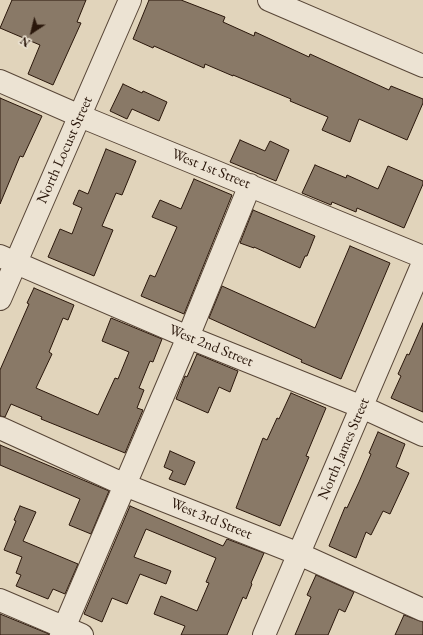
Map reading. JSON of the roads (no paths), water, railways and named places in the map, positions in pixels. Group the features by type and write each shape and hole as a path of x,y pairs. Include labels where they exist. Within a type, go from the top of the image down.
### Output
{"street":[{"name":"North Locust Street","path":"0,299 8,259 80,116 130,0"},
{"path":"269,0 423,66"},
{"name":"West 1st Street","path":"0,81 80,116 423,257"},
{"path":"0,600 69,633 125,485 188,337 250,185"},
{"name":"West 2nd Street","path":"8,259 188,337 362,407 423,435"},
{"name":"North James Street","path":"264,635 423,263"},
{"name":"West 3rd Street","path":"0,428 125,485 299,554 423,610"}]}
